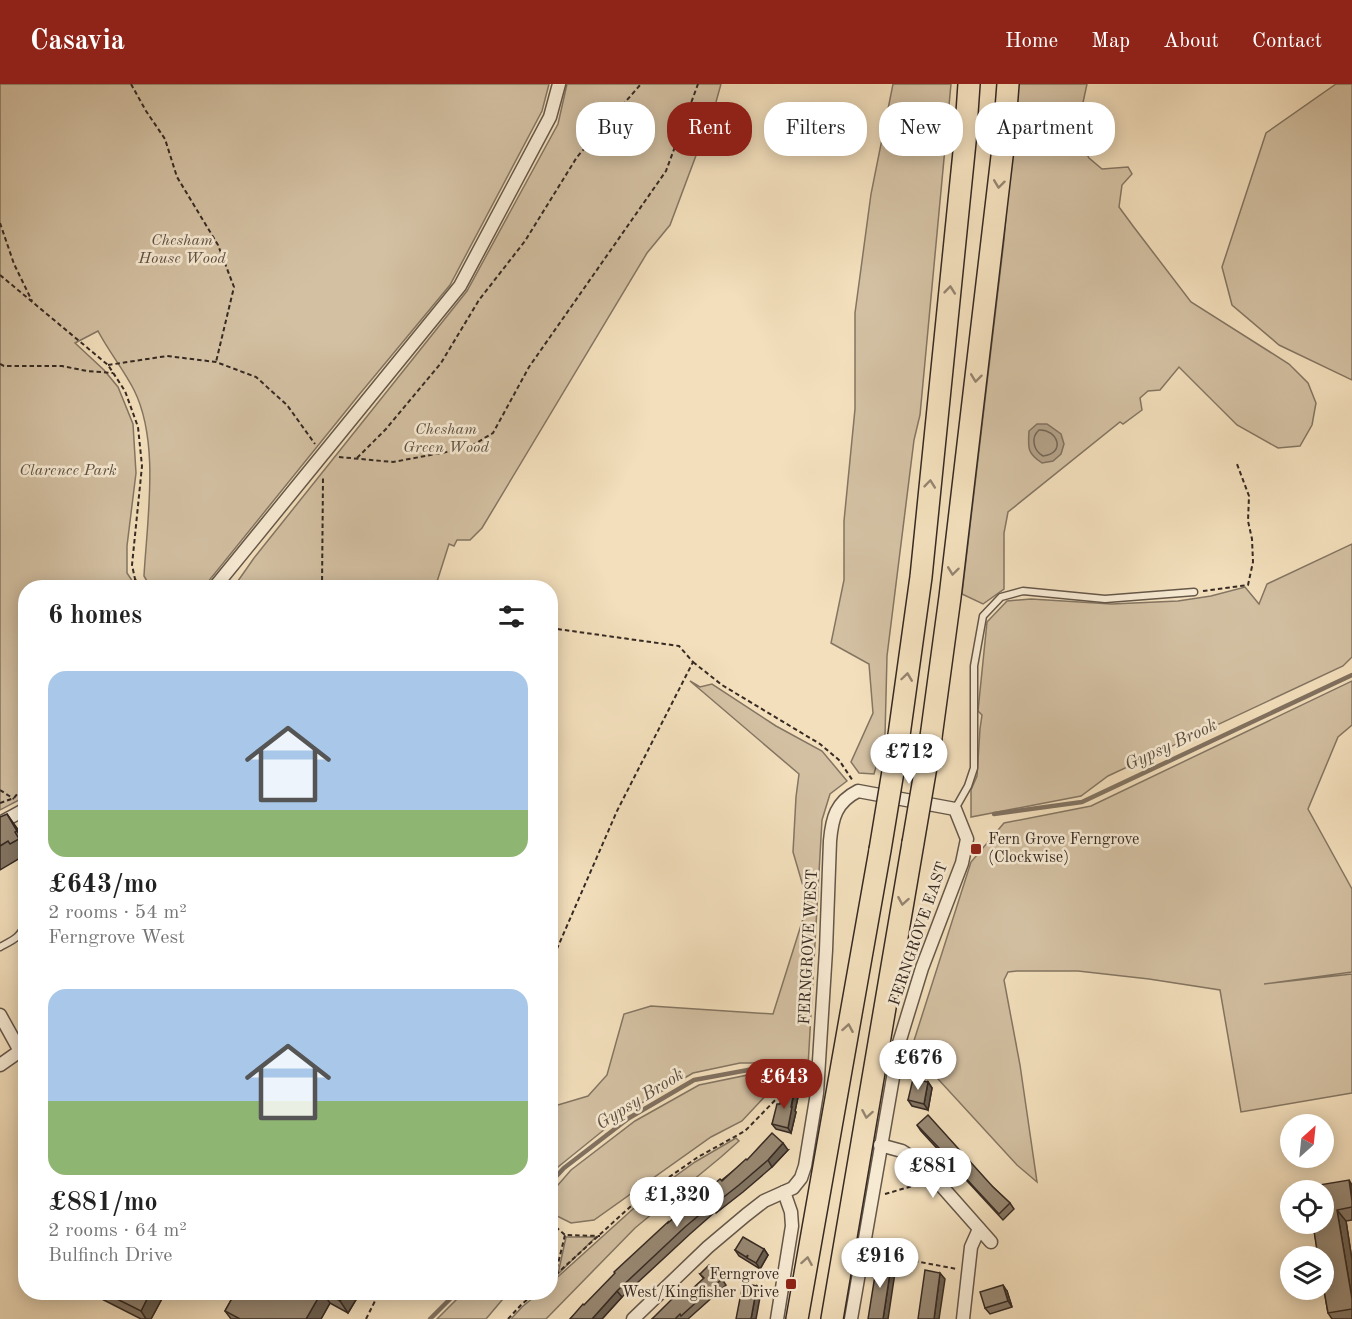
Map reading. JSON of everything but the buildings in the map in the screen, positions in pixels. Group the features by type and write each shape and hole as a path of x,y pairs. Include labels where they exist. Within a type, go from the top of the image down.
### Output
{"highway":[{"path":"796,1319 899,735 921,577 969,84"},
{"path":"832,1319 931,737 1002,159 1008,84"}],"street":[{"path":"221,580 460,286 550,117 559,84"},
{"path":"858,791 955,809"},
{"name":"FERNGROVE WEST","path":"633,1319 708,1247 764,1201 793,1188 801,1178 817,1092 831,823 846,797 858,791"},
{"name":"FERNGROVE EAST","path":"851,1319 899,1043 922,968 962,863 967,839 955,809"},
{"path":"0,823 18,812"},
{"path":"0,1015 18,1046"},
{"path":"0,1065 18,1056"},
{"path":"880,1145 902,1151 922,1164 991,1242"},
{"path":"777,1319 792,1226 791,1212 784,1192"},
{"path":"963,1319 971,1247 980,1229"}],"lane":[{"path":"955,809 968,786 974,768 974,666 983,616 1001,597 1023,591 1105,599 1194,592"},
{"path":"0,947 18,938"}],"path":[{"path":"131,84 165,139 177,177 219,245 234,287 216,362"},
{"path":"357,458 386,429 441,363 479,300 525,241 578,157 641,84"},
{"path":"323,455 393,462 468,448 493,433 529,367 666,171 698,84"},
{"path":"0,223 14,264 32,302"},
{"path":"0,275 108,365 124,391 138,427 142,466 132,565 135,579"},
{"path":"108,365 167,356 216,362 256,377 287,405 323,455 322,580"},
{"path":"0,364 4,366 62,366 113,373"},
{"path":"1194,592 1248,585 1253,562 1248,521 1249,496 1237,464"},
{"path":"558,629 679,646 693,662 722,685 820,744 839,760 858,791"},
{"path":"558,946 617,811 693,662"},
{"path":"0,790 18,802"},
{"path":"0,803 14,798 18,793"},
{"path":"558,1274 642,1196 698,1157 745,1131 788,1087 817,1092"},
{"path":"872,1192 884,1194 923,1182 932,1175"},
{"path":"558,1229 565,1235 600,1236"},
{"path":"558,1264 565,1235"},
{"path":"862,1251 968,1271"},
{"path":"366,1319 376,1300"},
{"path":"508,1319 527,1300"}],"green space":[{"path":"0,84 549,84 542,111 450,285 209,580 146,580 144,576 150,482 147,433 142,411 134,390 98,331 75,343 104,370 118,387 133,424 136,473 127,546 127,573 132,580 18,580 18,801 0,810"},
{"name":"Chesham Green Wood","path":"567,84 721,84 716,102 667,102 667,156 696,156 670,225 647,253 482,528 470,540 457,540 454,546 449,544 438,580 239,580 254,558 467,291 558,124"},
{"path":"893,84 951,84 949,102 889,102"},
{"path":"1017,84 1087,84 1083,102 1016,102"},
{"path":"1336,84 1352,84 1352,380 1279,345 1232,305 1222,267 1266,133"},
{"path":"879,154 879,156 944,156 920,415 914,440 887,656 885,736 874,774 859,773 851,762 873,713 869,664 831,643 844,580 844,521 855,409 855,313 871,194"},
{"path":"1011,156 1088,156 1102,169 1128,167 1132,174 1122,185 1119,207 1191,302 1289,364 1308,383 1316,403 1312,425 1300,446 1278,448 1237,425 1179,367 1160,390 1148,391 1140,398 1142,410 1123,424 1120,422 1008,512 1004,533 1004,589 983,604 962,594 1004,240"},
{"path":"1352,544 1352,657 1343,666 1108,776 1081,796 971,817 971,790 977,776 982,715 978,711 987,622 1007,601 1031,599 1112,604 1178,601 1211,596 1245,587 1259,604 1267,584"},
{"path":"690,681 700,687 712,684 776,726 822,751 847,781 830,794 822,820 807,1084 783,1077 742,1121 711,1137 594,1220 571,1223 558,1216 558,1185 571,1170 635,1121 699,1085 767,1071 759,1063 740,1063 693,1073 626,1112 558,1167 558,1105 588,1096 607,1075 624,1014 651,1006 773,1014 808,903 793,852 799,774"},
{"path":"1352,681 1352,725 1338,737 1308,809 1352,889 1352,972 1264,984 1352,974 1352,1093 1241,1112 1220,990 1078,971 1008,972 1004,980 1020,1065 1037,1182 1017,1165 927,1067 917,1075 904,1072 971,862 1004,823 1091,806"},
{"path":"736,1138 739,1141 635,1228 546,1319 511,1319 530,1300 558,1300 558,1277 644,1199 695,1162"},
{"path":"566,1237 596,1237 558,1274"},
{"path":"456,1300 502,1300 486,1319 437,1319"}],"water":[{"path":"1037,424 1047,424 1061,434 1064,444 1061,454 1053,461 1042,463 1030,450 1029,431"}],"waterway":[{"name":"Gypsy Brook","path":"994,814 1082,802 1352,675"},
{"name":"Gypsy Brook","path":"558,1174 629,1118 694,1080 759,1068"},
{"name":"Gypsy Brook","path":"430,1319 449,1300"}],"place":[{"name":"Fern Grove Ferngrove (Clockwise)","path":"976,849"},
{"name":"Ferngrove West/Kingfisher Drive","path":"791,1284"}],"park label":[{"name":"Chesham House Wood","path":"182,250"},
{"name":"Clarence Park","path":"68,471"}]}
